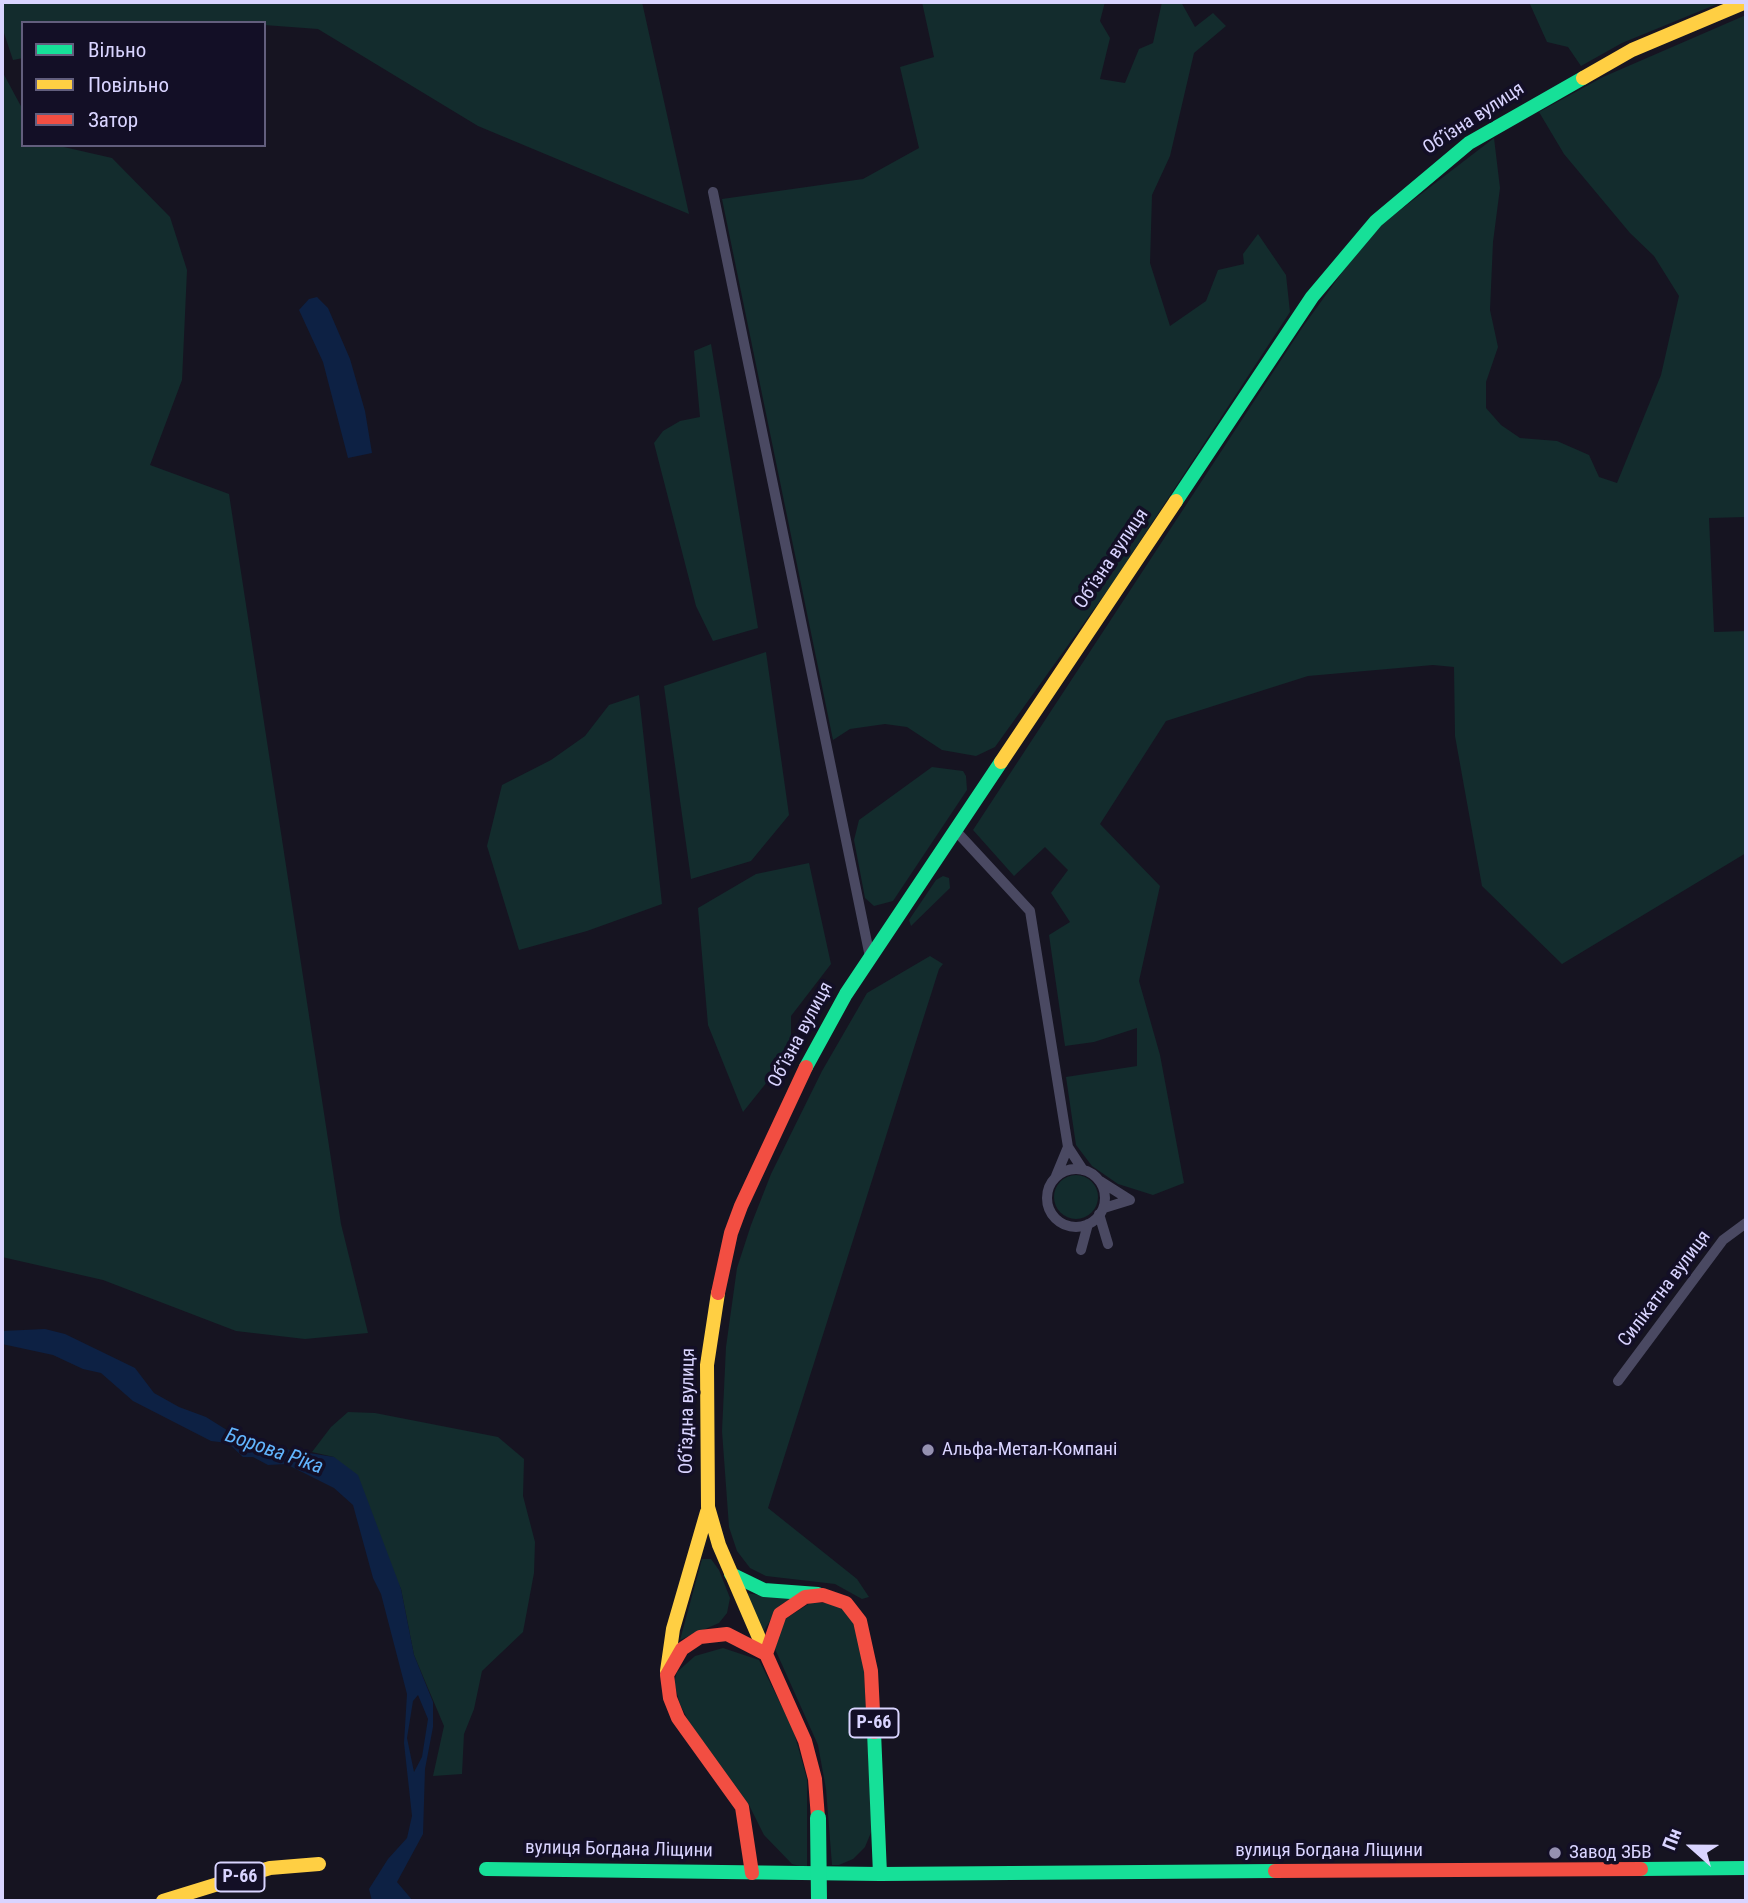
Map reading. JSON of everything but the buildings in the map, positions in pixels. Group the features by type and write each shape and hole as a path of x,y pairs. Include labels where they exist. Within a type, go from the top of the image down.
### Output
{"main road":[{"name":"Об’їзна вулиця","path":"713,1317 726,1253 741,1206 802,1075 870,957 1312,297 1376,221 1443,162 1524,110 1632,50 1746,2"},
{"name":"Об’їздна вулиця","path":"708,1507 707,1365 713,1317"},
{"path":"708,1507 731,1574 805,1741 815,1779 819,1901"},
{"path":"708,1507 673,1629 667,1675 670,1698 678,1718 742,1807 749,1838 752,1873"},
{"path":"731,1574 764,1590 798,1590 822,1595"},
{"path":"766,1654 780,1614 796,1601 822,1595"},
{"name":"Р-66","path":"822,1595 846,1604 855,1612 867,1638 872,1671 880,1874"},
{"path":"667,1675 673,1660 682,1649 700,1637 713,1634 727,1634 766,1654"},
{"name":"Р-66","path":"163,1901 270,1868 320,1864"},
{"name":"вулиця Богдана Ліщини","path":"486,1869 912,1874 1746,1868"}],"street":[{"path":"713,192 870,957"},
{"path":"955,830 1030,911 1068,1147 1083,1170 1130,1200 1073,1228"},
{"path":"1068,1147 1056,1176 1047,1189 1047,1207 1055,1220 1073,1228 1081,1250 1105,1193 1100,1181"},
{"path":"1056,1176 1071,1169 1083,1170"},
{"name":"Силікатна вулиця","path":"1618,1381 1723,1240 1746,1223"}],"green space":[{"path":"2,2 642,2 689,214 478,126 318,29 266,25 266,21 21,21 21,58 13,60 2,27"},
{"path":"922,2 1105,2 1100,21 1110,38 1100,79 1125,83 1139,49 1153,43 1162,2 1181,2 1195,27 1213,13 1226,26 1194,53 1170,156 1152,195 1150,263 1170,326 1206,301 1218,270 1244,264 1243,254 1258,234 1286,275 1290,312 1112,584 995,747 976,756 942,750 907,727 885,724 850,729 833,740 722,199 863,179 919,148 900,67 934,57"},
{"path":"1529,2 1722,2 1622,43 1581,66 1568,47 1547,42"},
{"path":"1746,15 1746,517 1709,518 1714,632 1746,631 1746,853 1562,964 1482,886 1455,736 1454,667 1433,665 1308,676 1166,721 1100,824 1160,886 1139,981 1160,1055 1184,1183 1153,1195 1118,1184 1092,1166 1076,1145 1066,1077 1137,1066 1137,1028 1094,1042 1065,1046 1049,935 1070,922 1051,893 1068,870 1045,847 1014,876 973,830 1302,328 1351,260 1378,227 1494,138 1500,188 1493,242 1490,310 1498,347 1486,382 1486,408 1501,425 1520,438 1557,441 1589,455 1599,477 1617,483 1661,375 1679,296 1654,256 1630,233 1564,154 1539,112 1603,77"},
{"path":"2,71 21,106 21,147 64,147 112,158 170,217 187,270 182,380 150,465 229,494 341,1224 368,1333 305,1339 236,1331 103,1280 2,1257"},
{"path":"711,344 758,628 713,641 696,606 654,443 663,431 680,421 700,417 694,351"},
{"path":"766,652 789,815 751,861 691,879 664,686"},
{"path":"639,695 662,904 587,931 519,950 487,846 502,785 551,760 585,736 609,705"},
{"path":"932,767 963,771 967,790 893,901 874,906 865,898 854,840 859,820"},
{"path":"809,863 831,964 791,1016 791,1052 743,1112 708,1025 698,908 756,874"},
{"path":"943,876 949,878 950,888 911,926 909,920 936,880"},
{"path":"930,956 943,964 939,969 768,1508 857,1579 869,1597 862,1599 835,1584 766,1576 750,1568 737,1551 729,1527 722,1431 726,1347 737,1268 751,1225 771,1174 822,1071 867,993"},
{"path":"1076,1175 1085,1176 1092,1181 1097,1188 1097,1206 1092,1213 1085,1218 1076,1219 1067,1218 1060,1213 1055,1206 1054,1197 1055,1188 1060,1181 1067,1176"},
{"path":"348,1412 375,1413 498,1437 524,1459 523,1496 535,1542 534,1573 523,1632 482,1671 474,1709 464,1734 462,1774 433,1776 444,1726 414,1655 401,1589 334,1457 312,1452 331,1427"},
{"path":"702,1559 711,1559 719,1570 730,1598 727,1613 719,1623 680,1640"},
{"path":"745,1593 798,1594 779,1606 762,1634"},
{"path":"810,1603 839,1603 862,1632 872,1830 865,1847 853,1859 839,1865 832,1865 826,1789 818,1745 775,1649 782,1621"},
{"path":"723,1648 759,1660 793,1729 807,1779 807,1868 792,1864 764,1835 749,1805 689,1722 680,1704 674,1683 677,1672 695,1656"}],"water":[{"path":"317,297 328,308 350,359 365,411 372,453 348,458 323,362 299,310 309,299"},
{"name":"Борова Ріка","path":"45,1329 65,1334 135,1368 154,1393 179,1407 206,1417 238,1437 290,1450 334,1457 358,1475 401,1589 414,1655 433,1702 433,1727 425,1769 423,1834 397,1882 413,1901 372,1901 369,1889 388,1859 407,1838 412,1816 404,1743 407,1694 381,1594 373,1578 353,1505 334,1488 286,1464 268,1465 253,1457 243,1457 228,1443 211,1441 133,1401 101,1373 83,1369 53,1355 2,1344 2,1331","holes":["418,1695 428,1719 422,1757 414,1772 407,1738 413,1701"]}],"traffic: fast":[{"path":"1176,501 1312,297 1376,221 1469,143 1583,78"},
{"path":"806,1067 846,994 1001,762"},
{"path":"731,1574 764,1590 818,1594"},
{"path":"486,1869 880,1874 874,1732"},
{"path":"818,1818 819,1901"},
{"path":"1641,1869 1746,1868"},
{"path":"880,1874 1275,1871"}],"traffic: slow":[{"path":"1583,78 1632,50 1746,2"},
{"path":"1001,762 1176,501"},
{"path":"718,1293 707,1365 708,1507 719,1545 766,1654"},
{"path":"667,1671 673,1629 707,1512"},
{"path":"163,1901 270,1868 319,1864"}],"traffic: jam":[{"path":"718,1293 731,1233 741,1206 806,1067"},
{"path":"766,1654 780,1614 805,1597 823,1595 846,1603 860,1621 871,1671 874,1732"},
{"path":"752,1873 742,1807 678,1718 670,1698 667,1675 682,1649 700,1637 727,1634 766,1654 805,1741 815,1779 818,1818"},
{"path":"1275,1871 1641,1869"}],"place":[{"name":"Альфа-Метал-Компані","path":"928,1450"},
{"name":"Завод ЗБВ","path":"1555,1853"}]}
